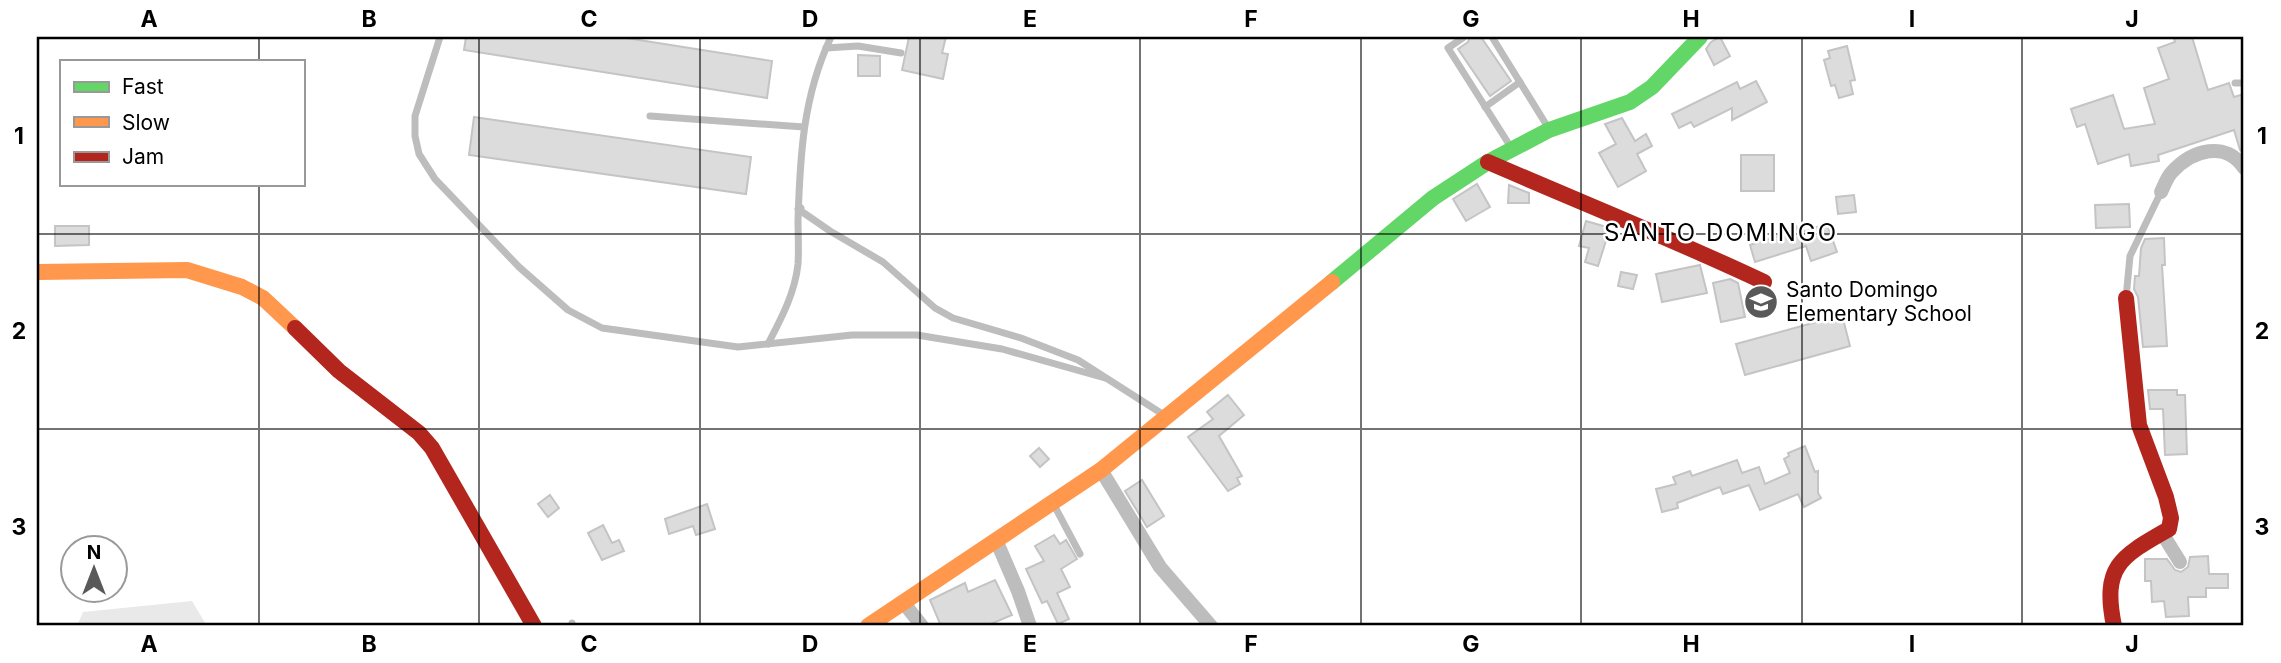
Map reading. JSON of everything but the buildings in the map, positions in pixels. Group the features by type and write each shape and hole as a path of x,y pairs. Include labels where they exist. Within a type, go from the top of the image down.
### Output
{"street":[{"path":"868,626 1101,470 1433,198 1488,162 1549,130 1630,102 1652,87 1696,38"},
{"path":"2161,192 2172,172 2191,157 2205,151 2221,150 2234,156 2244,168"},
{"path":"1488,162 1621,220 1682,243 1764,282"},
{"path":"37,272 187,270 242,287 262,298 339,371 419,433 432,448 534,626"},
{"path":"2114,626 2109,588 2113,570 2126,555 2169,528 2171,518 2166,497 2139,425 2126,298"},
{"path":"1101,470 1160,568 1211,626"},
{"path":"2162,533 2180,562"},
{"path":"996,540 1030,626"},
{"path":"903,602 922,626"}],"lane":[{"path":"440,37 415,116 419,154 435,179 519,267 568,310 602,328 738,347 852,335 917,335 1002,349 1105,378"},
{"path":"768,344 787,308 798,265 804,127 808,100 831,37"},
{"path":"1464,37 1448,48 1513,150"},
{"path":"1492,37 1549,130"},
{"path":"826,48 858,46 901,53"},
{"path":"1485,107 1520,82"},
{"path":"2235,83 2244,83"},
{"path":"650,116 804,127"},
{"path":"2126,298 2130,256 2161,192"},
{"path":"800,209 883,262 935,308 953,318 1021,338 1077,360 1168,417"},
{"path":"1053,503 1080,554"}],"shaded area":[{"path":"192,601 207,626 77,626 83,612"}],"traffic: fast":[{"path":"1332,282 1433,198 1488,162 1549,130 1630,102 1652,87 1700,37"}],"traffic: slow":[{"path":"37,272 187,270 242,287 263,298 295,328"},
{"path":"868,626 1101,470 1332,282"}],"traffic: jam":[{"path":"1488,162 1764,282"},
{"path":"2114,626 2111,606 2113,576 2127,556 2169,529 2171,518 2166,497 2139,425 2126,298"},
{"path":"295,328 339,371 419,433 432,448 534,626"}],"place":[{"name":"Santo Domingo Elementary School","path":"1761,302"}],"district":[{"name":"SANTO DOMINGO","path":"1721,233"}]}
